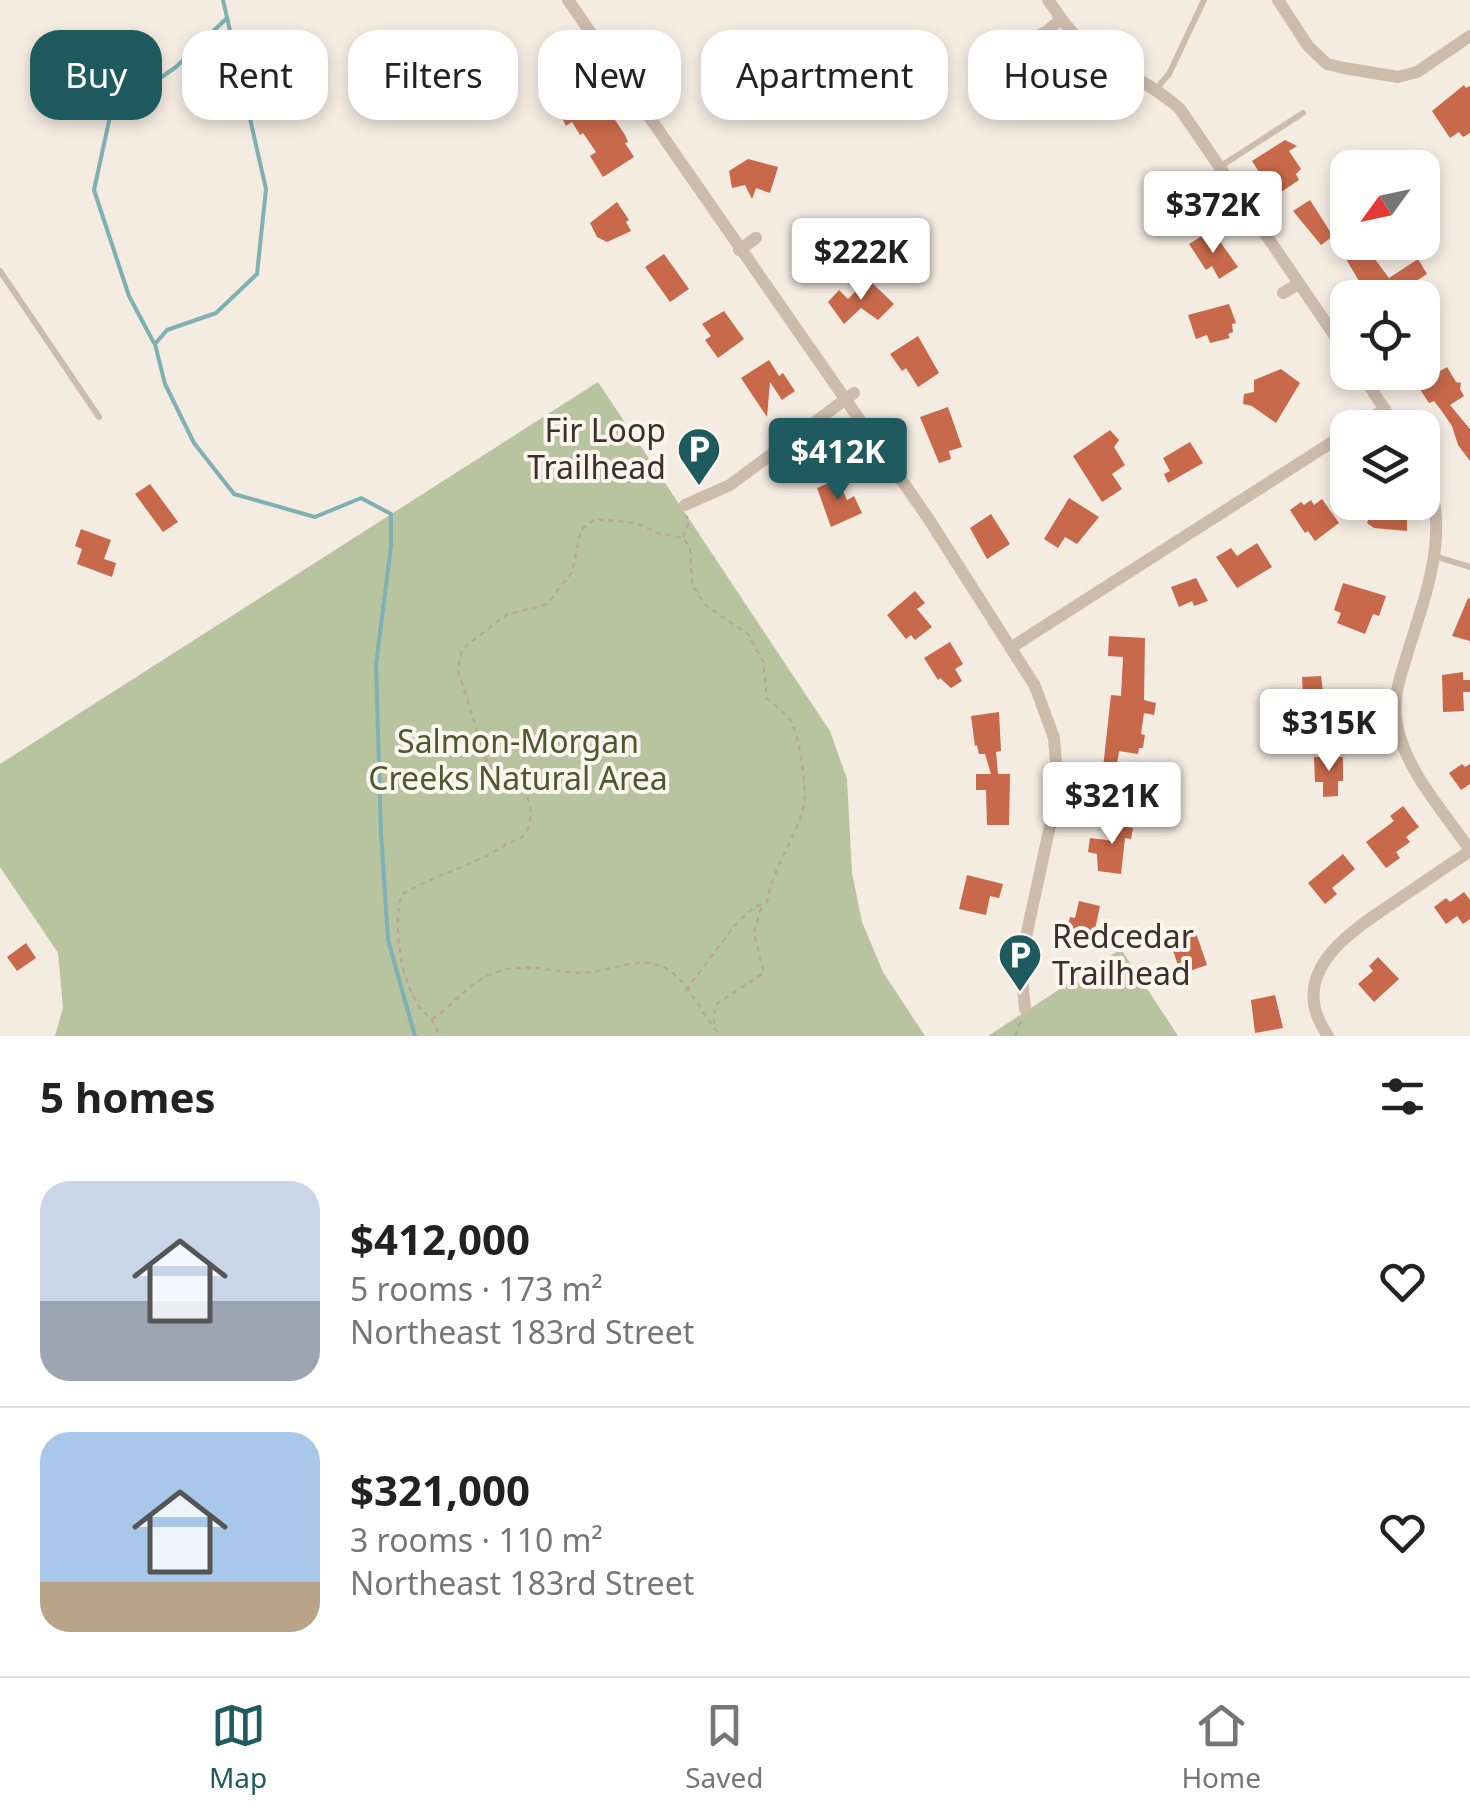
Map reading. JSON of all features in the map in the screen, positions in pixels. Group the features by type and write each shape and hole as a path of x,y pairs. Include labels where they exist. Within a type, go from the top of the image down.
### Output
{"street":[{"path":"568,0 739,250 849,396 1012,647 1046,710 1058,770 1056,809 1024,946 1025,1009"},
{"path":"1048,0 1089,48 1157,88 1180,109 1330,329"},
{"path":"1278,0 1308,46 1327,64 1398,77 1416,72 1470,36"},
{"path":"1048,30 1061,19"},
{"path":"739,250 756,238"},
{"path":"1284,293 1298,284"},
{"path":"1372,390 1384,408 1381,410"},
{"path":"686,506 730,485 849,396"},
{"path":"1012,647 1330,444"},
{"path":"1328,1036 1314,1008 1316,982 1324,959 1344,936 1470,850 1419,776 1397,724 1397,688 1434,556 1438,520"}],"lane":[{"path":"1157,88 1169,74 1204,0"},
{"path":"1220,167 1303,113"},
{"path":"0,272 99,417"},
{"path":"1434,556 1470,567"}],"path":[{"path":"683,538 688,526 686,506"},
{"path":"439,1036 432,1019 422,1012 405,973 396,932 402,894 441,874 481,861 526,834 531,818 522,789 491,770 485,757 458,670 462,648 506,615 547,604 572,572 581,530 595,518 636,523 658,534 683,538 690,547 692,585 704,604 748,634 763,661 767,698 789,720 798,743 804,809 776,868 767,902 734,924 686,990"},
{"path":"716,1030 712,1020 715,1006 764,973 754,933 762,906"},
{"path":"432,1019 475,982 503,970 590,972 629,964 660,966 686,990 722,1036"},
{"path":"1015,1036 1025,1009"}],"green space":[{"name":"Salmon-Morgan Creeks Natural Area","path":"598,382 830,731 847,779 852,873 862,922 883,972 925,1036 55,1036 63,1008 58,953 0,867 0,764"},
{"path":"1121,949 1178,1036 988,1036"}],"building":[{"path":"1464,85 1470,86 1470,133 1463,137 1459,132 1450,138 1432,111"},
{"path":"563,120 615,120 634,157 603,177 590,156 596,152 583,133 580,135 572,122 566,126"},
{"path":"1285,140 1297,146 1289,151 1301,169 1296,174 1299,180 1281,192 1268,186 1252,161"},
{"path":"748,159 778,167 770,193 756,188 752,199 745,185 732,188 729,171"},
{"path":"1310,200 1330,231 1330,238 1321,245 1293,211"},
{"path":"617,202 631,231 607,242 597,237 590,223"},
{"path":"821,222 816,269 793,270 794,227"},
{"path":"1205,234 1212,244 1218,240 1238,267 1219,279 1212,266 1206,270 1189,244"},
{"path":"664,254 689,289 670,302 645,267"},
{"path":"1347,260 1376,260 1389,278 1419,260 1427,274 1418,280 1358,280"},
{"path":"868,279 894,304 878,320 861,308 844,324 828,302 839,290 848,299"},
{"path":"1229,304 1236,323 1228,334 1230,338 1210,343 1207,335 1196,339 1188,315"},
{"path":"724,311 744,339 718,358 705,340 711,336 702,324"},
{"path":"918,336 939,373 918,387 906,368 902,371 890,354"},
{"path":"769,360 795,391 782,400 770,382 767,417 741,378"},
{"path":"1447,367 1456,382 1461,383 1464,396 1450,405 1470,429 1470,461 1441,410 1434,401 1429,403 1421,391 1440,390 1440,371"},
{"path":"1281,369 1300,383 1276,423 1243,404 1244,394 1254,392 1254,380"},
{"path":"948,407 962,447 949,451 951,459 939,463 920,417"},
{"path":"1110,430 1119,440 1114,447 1125,465 1112,474 1122,489 1102,502 1073,456"},
{"path":"1190,442 1203,463 1168,483 1164,474 1170,471 1163,458"},
{"path":"838,479 847,500 854,496 862,513 831,527 817,488"},
{"path":"150,484 178,522 163,532 135,494"},
{"path":"1069,498 1099,517 1077,544 1065,537 1058,548 1044,539"},
{"path":"1322,499 1330,510 1330,520 1339,523 1315,541 1290,510 1301,502 1304,505 1311,500 1314,505"},
{"path":"991,514 1010,544 987,559 970,528"},
{"path":"1407,520 1407,531 1374,528 1367,523"},
{"path":"81,529 111,540 104,559 116,563 112,577 77,564 82,549 75,546"},
{"path":"1257,543 1272,567 1237,588 1216,557 1231,548 1237,556"},
{"path":"1196,578 1208,601 1194,606 1192,601 1179,607 1171,587"},
{"path":"1343,583 1386,596 1379,616 1373,614 1365,634 1337,623 1341,613 1334,610"},
{"path":"915,591 925,603 917,609 932,627 915,640 911,635 906,639 887,615"},
{"path":"1470,599 1470,641 1452,636"},
{"path":"1109,636 1145,638 1144,700 1156,703 1154,715 1144,713 1143,748 1139,748 1138,754 1119,751 1116,771 1122,772 1121,779 1127,780 1118,814 1091,811 1095,775 1103,768 1111,695 1121,696 1123,657 1108,656"},
{"path":"950,642 963,664 955,669 962,681 951,688 938,680 924,658"},
{"path":"1463,672 1463,680 1470,680 1470,692 1463,692 1464,711 1443,712 1442,675"},
{"path":"1321,676 1326,715 1295,717 1294,695 1303,694 1302,677"},
{"path":"999,712 1001,751 996,752 998,774 1010,774 1009,825 987,825 986,790 976,790 976,774 991,774 985,754 979,754 975,746 971,716"},
{"path":"1314,757 1343,757 1343,781 1338,781 1338,796 1323,797 1323,782 1315,782"},
{"path":"1462,764 1470,764 1470,784 1461,790 1449,773"},
{"path":"1403,806 1419,827 1406,837 1410,842 1396,852 1400,858 1386,868 1366,842 1394,821 1390,816"},
{"path":"1119,810 1128,811 1126,827 1133,828 1131,839 1125,838 1121,874 1098,871 1097,854 1088,852 1090,838 1115,841"},
{"path":"1343,854 1355,869 1332,888 1337,894 1325,904 1308,883"},
{"path":"967,875 1003,884 999,898 990,896 986,915 959,909"},
{"path":"1464,892 1470,900 1470,919 1463,924 1457,916 1446,924 1434,907"},
{"path":"1079,901 1100,906 1093,939 1065,937"},
{"path":"1196,933 1207,965 1181,974 1170,942"},
{"path":"26,943 36,958 17,971 7,957"},
{"path":"1378,957 1399,979 1374,1002 1358,984 1373,971 1369,966"},
{"path":"1275,995 1283,1028 1255,1033 1251,1000"}],"waterway":[{"path":"223,0 266,189 257,274 216,313 167,330 155,344 165,384 194,443 234,494 315,517 361,498 391,514 391,546 376,665 381,833 388,940 415,1036"},
{"path":"154,343 129,296 94,190 111,112 176,67 227,18"}],"place":[{"name":"Fir Loop Trailhead","path":"699,487"},
{"name":"Redcedar Trailhead","path":"1020,993"}]}
